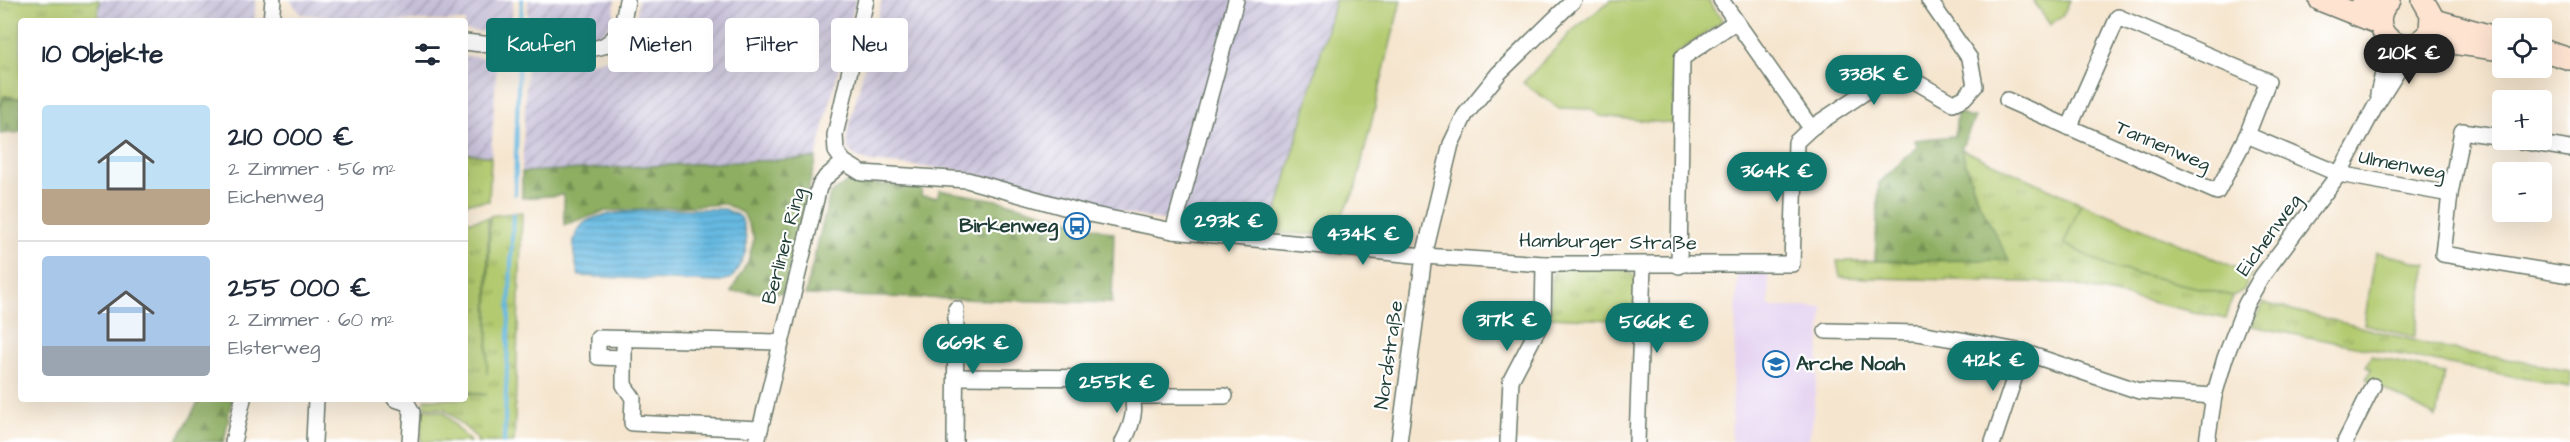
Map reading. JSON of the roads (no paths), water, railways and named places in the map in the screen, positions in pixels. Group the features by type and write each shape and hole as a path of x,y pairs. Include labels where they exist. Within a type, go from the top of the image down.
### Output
{"street":[{"path":"271,18 273,0"},
{"path":"468,42 582,49 601,47 615,37 624,22 627,0"},
{"path":"866,0 835,135 836,151 844,162 862,173 967,180 1089,214 1173,231 1424,256"},
{"path":"1173,231 1236,0"},
{"name":"Nordstraße","path":"1399,442 1409,352 1424,256 1451,144 1465,115 1555,6 1574,0"},
{"path":"1720,0 1811,128 1898,70 1953,103 1965,98 1975,86 1970,59 1929,0"},
{"path":"2320,0 2386,18"},
{"path":"2363,0 2386,18 2402,46 2419,42 2492,49"},
{"path":"2419,42 2430,32 2428,9 2492,35"},
{"path":"2069,128 2118,17 2268,81 2247,135 2339,174"},
{"name":"Eichenweg","path":"2375,107 2386,18"},
{"path":"1680,266 1682,58 1736,22"},
{"name":"Eichenweg","path":"2207,442 2214,396 2235,332 2262,276 2339,174 2375,107 2419,42"},
{"path":"2552,53 2570,59"},
{"path":"2552,57 2570,59"},
{"name":"Tannenweg","path":"2007,100 2217,192 2247,135"},
{"name":"Hamburger Straße","path":"1424,256 1544,264 1680,266 1792,264 1796,142 1811,128"},
{"path":"2450,194 2462,131 2492,136"},
{"path":"2552,145 2570,148"},
{"name":"Berliner Ring","path":"758,435 819,187 826,177 844,162"},
{"name":"Ulmenweg","path":"2339,174 2450,194 2444,254 2570,275"},
{"path":"1508,442 1511,380 1543,319 1544,264"},
{"path":"1637,442 1643,265"},
{"path":"955,442 956,309"},
{"path":"1826,331 1918,333 2023,352 2139,391 2214,396"},
{"path":"623,358 598,357 598,339 780,342"},
{"path":"624,339 624,384 633,398 632,423 758,435"},
{"path":"1993,442 2023,352"},
{"path":"956,377 1126,378 1134,396 1133,427 1123,442"},
{"path":"2345,442 2373,386"},
{"path":"1134,396 1225,396"},
{"path":"233,442 242,402"},
{"path":"314,442 316,402"},
{"path":"404,402 412,412 410,442"}],"water":[{"path":"725,209 741,217 746,235 744,256 732,278 717,282 579,276 574,255 575,236 583,224 593,218 608,214 650,210"}],"waterway":[{"path":"521,18 522,0"},
{"path":"515,194 518,72"},
{"path":"504,442 513,214"}],"place":[{"name":"Birkenweg","path":"1077,226"},
{"name":"Arche Noah","path":"1776,364"}]}
